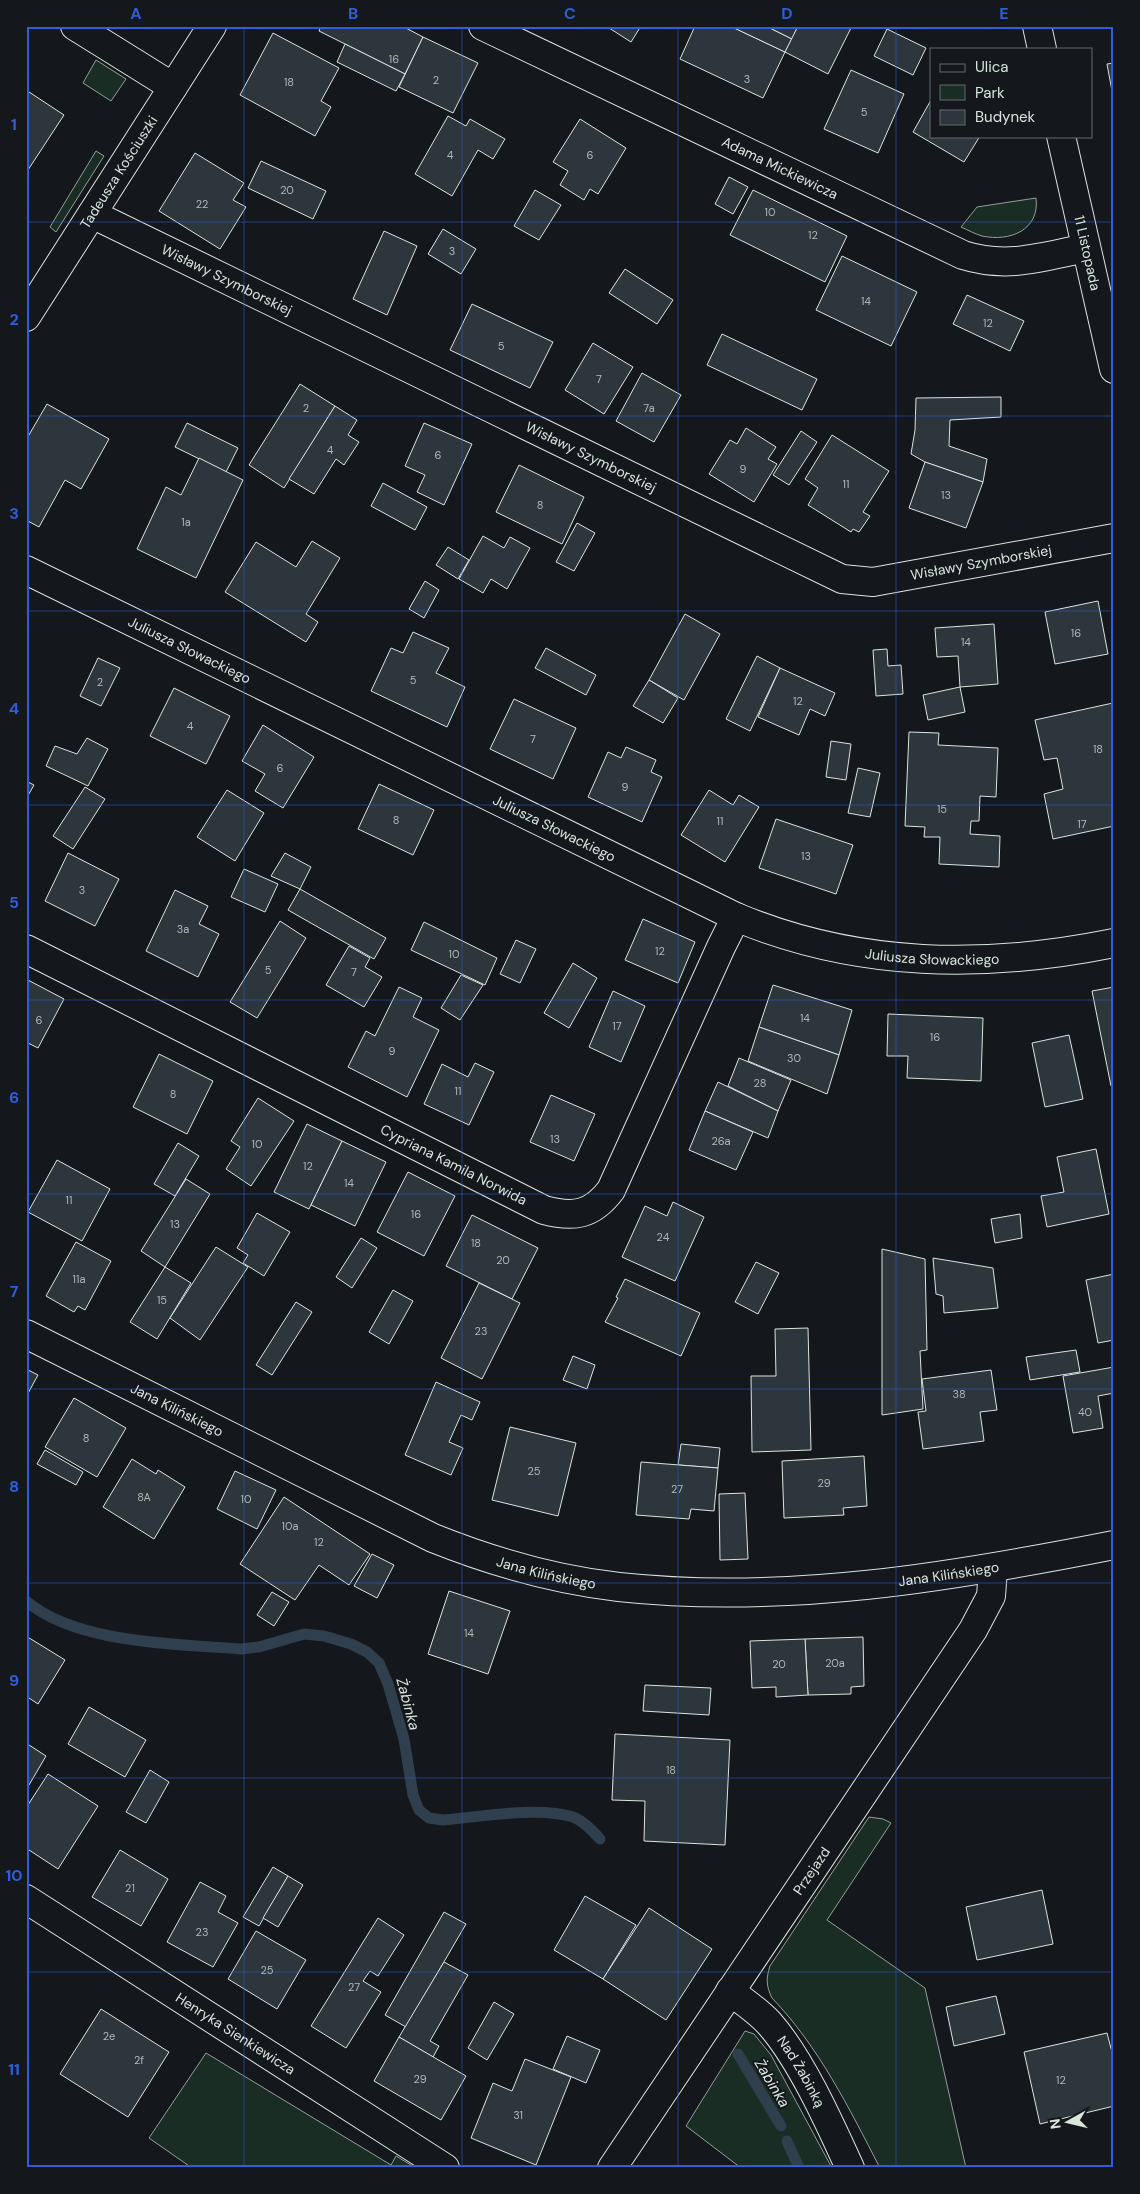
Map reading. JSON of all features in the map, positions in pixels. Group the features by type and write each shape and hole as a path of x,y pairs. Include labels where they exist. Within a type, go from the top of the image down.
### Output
{"street":[{"path":"75,26 173,87"},
{"name":"Tadeusza Kościuszki","path":"26,317 212,26"},
{"name":"Adama Mickiewicza","path":"483,26 962,255 978,260 1008,263 1086,248"},
{"path":"1037,26 1042,48"},
{"name":"11 Listopada","path":"1061,138 1114,369"},
{"name":"Wisławy Szymborskiej","path":"92,214 842,579 873,582 1114,538"},
{"name":"Juliusza Słowackiego","path":"26,570 736,917 813,944 849,952 925,959 1007,959 1082,950 1114,943"},
{"name":"Cypriana Kamila Norwida","path":"26,949 544,1210 560,1214 577,1214 591,1210 603,1201 611,1190 736,917"},
{"name":"Jana Kilińskiego","path":"26,1334 434,1538 489,1559 552,1575 618,1587 704,1592 750,1592 888,1582 993,1569 1114,1545"},
{"name":"Przejazd","path":"612,2168 980,1620 991,1596 993,1569"},
{"name":"Henryka Sienkiewicza","path":"26,1899 445,2168"},
{"name":"Nad Żabinką","path":"730,1991 769,2023 781,2039 819,2104 850,2168"}],"green space":[{"path":"96,60 126,79 111,101 83,83"},
{"path":"96,151 104,156 56,232 50,227"},
{"path":"1036,198 1036,209 1028,226 1012,235 1003,237 982,236 961,227 977,207"},
{"path":"869,1817 883,1819 891,1823 827,1920 925,1988 966,2168 880,2168 845,2101 819,2058 789,2017 772,1998 769,1990 767,1978 770,1966"},
{"path":"745,2031 754,2034 771,2055 832,2168 741,2168 686,2126"},
{"path":"206,2053 391,2165 396,2156 416,2168 192,2168 149,2138"}],"building":[{"path":"321,26 402,26 423,37 405,74 319,31"},
{"path":"606,26 641,26 631,42"},
{"path":"695,26 730,26 785,52 763,98 680,59"},
{"path":"730,26 766,26 792,39 785,52"},
{"path":"766,26 798,26 792,39"},
{"path":"798,26 852,26 828,74 785,52"},
{"path":"887,29 926,48 913,75 874,56"},
{"path":"273,33 339,68 321,101 331,107 315,136 240,95"},
{"path":"423,37 478,63 453,113 399,87"},
{"path":"345,44 405,74 396,91 337,62"},
{"path":"1114,63 1114,102 1107,64"},
{"path":"851,70 904,94 878,153 824,129"},
{"path":"26,90 64,115 26,173"},
{"path":"930,102 930,138 979,138 964,162 913,132"},
{"path":"448,116 466,126 470,119 505,139 493,159 478,150 452,196 415,174"},
{"path":"580,119 626,148 598,194 590,189 584,200 560,185 568,171 553,162"},
{"path":"195,153 244,183 233,200 246,207 220,249 159,211"},
{"path":"261,161 326,191 313,219 248,188"},
{"path":"729,177 748,187 733,214 715,204"},
{"path":"535,190 561,205 539,240 514,226"},
{"path":"753,190 847,236 825,282 730,235"},
{"path":"443,229 476,249 461,274 428,254"},
{"path":"384,231 417,246 387,315 353,299"},
{"path":"842,256 917,292 891,346 816,310"},
{"path":"625,269 673,300 657,324 609,293"},
{"path":"967,295 1024,321 1010,351 953,324"},
{"path":"472,304 553,342 530,388 450,350"},
{"path":"722,334 817,379 802,410 707,365"},
{"path":"593,343 633,367 604,414 565,390"},
{"path":"642,373 681,395 654,442 616,421"},
{"path":"300,384 335,406 284,488 249,465"},
{"path":"1001,397 1001,417 950,420 949,446 987,459 983,482 925,462 911,454 915,430 916,398"},
{"path":"47,404 109,439 81,489 65,480 39,527 26,520 26,440"},
{"path":"335,406 357,420 348,435 359,442 344,465 336,459 314,494 289,479"},
{"path":"187,423 238,448 226,472 175,447"},
{"path":"424,423 472,444 444,505 417,492 425,475 405,466"},
{"path":"746,428 776,447 768,459 777,464 754,502 709,474 730,440 737,444"},
{"path":"801,431 817,442 789,485 773,475"},
{"path":"832,435 889,471 863,512 870,516 859,532 853,529 851,532 808,505 818,488 805,479"},
{"path":"199,458 243,480 196,578 137,549 166,487 181,495"},
{"path":"925,462 983,482 966,528 909,508"},
{"path":"519,465 584,497 562,544 496,512"},
{"path":"383,483 427,507 415,530 371,506"},
{"path":"577,523 595,533 574,571 556,562"},
{"path":"483,536 504,548 510,537 530,548 507,589 491,579 483,593 459,579"},
{"path":"312,541 340,558 306,614 318,622 306,642 225,592 256,542 296,567"},
{"path":"448,547 469,560 458,579 436,565"},
{"path":"425,581 439,590 424,618 409,609"},
{"path":"1098,601 1108,654 1055,664 1045,612"},
{"path":"685,614 720,634 684,700 649,680"},
{"path":"994,624 998,684 960,687 958,656 937,657 935,628"},
{"path":"413,632 449,648 436,673 465,687 447,727 371,691 391,648 403,653"},
{"path":"546,648 596,675 586,695 535,668"},
{"path":"887,649 888,666 901,665 903,694 876,696 873,650"},
{"path":"757,656 780,668 750,731 726,719"},
{"path":"98,658 120,668 101,706 80,696"},
{"path":"780,668 835,693 825,716 810,709 799,735 758,717"},
{"path":"649,680 678,698 663,723 633,706"},
{"path":"960,687 965,712 928,720 923,695"},
{"path":"174,688 230,716 206,764 150,736"},
{"path":"514,699 576,728 553,779 490,749"},
{"path":"1113,703 1114,826 1053,839 1044,794 1063,789 1057,758 1044,760 1035,720"},
{"path":"263,725 314,757 283,808 255,791 265,774 242,761"},
{"path":"909,732 939,733 938,745 998,748 996,797 980,796 979,821 971,821 970,834 1000,836 999,867 939,864 940,837 924,837 925,827 905,826"},
{"path":"87,738 108,749 88,786 46,766 55,746 77,754"},
{"path":"831,741 851,744 846,780 826,777"},
{"path":"626,747 656,760 651,772 662,777 642,822 588,797 608,752 621,758"},
{"path":"858,768 880,773 870,817 848,813"},
{"path":"26,781 34,785 26,799"},
{"path":"379,784 434,810 413,855 358,829"},
{"path":"85,787 105,799 73,849 53,836"},
{"path":"227,790 264,813 235,861 197,837"},
{"path":"709,790 733,805 739,795 759,807 725,862 681,835"},
{"path":"776,819 853,845 836,894 759,868"},
{"path":"68,853 119,879 95,926 45,901"},
{"path":"285,853 311,867 300,889 271,876"},
{"path":"244,869 278,884 265,912 231,897"},
{"path":"300,889 386,938 374,959 288,910"},
{"path":"175,890 208,906 199,924 219,934 198,977 146,951"},
{"path":"643,919 695,942 678,983 625,960"},
{"path":"280,921 306,938 257,1018 230,1002"},
{"path":"424,922 497,958 485,985 411,950"},
{"path":"516,940 536,949 520,983 500,974"},
{"path":"349,946 370,958 365,967 382,977 364,1007 326,985"},
{"path":"573,963 597,978 569,1028 544,1013"},
{"path":"461,975 483,985 460,1020 441,1008"},
{"path":"26,979 64,999 38,1048 26,1042"},
{"path":"773,985 852,1010 839,1055 759,1027"},
{"path":"399,987 422,998 413,1017 439,1030 407,1097 348,1067 366,1031 375,1036"},
{"path":"1114,987 1114,1085 1111,1086 1092,991"},
{"path":"613,991 645,1006 621,1062 589,1047"},
{"path":"888,1014 983,1018 981,1081 907,1078 908,1056 887,1056"},
{"path":"759,1027 839,1055 827,1094 748,1061"},
{"path":"1069,1035 1083,1099 1045,1107 1032,1043"},
{"path":"159,1054 213,1081 187,1134 133,1107"},
{"path":"739,1058 791,1080 778,1111 728,1086"},
{"path":"475,1063 494,1072 469,1125 424,1104 442,1064 468,1077"},
{"path":"718,1082 778,1111 768,1138 705,1111"},
{"path":"551,1095 595,1114 574,1161 530,1142"},
{"path":"258,1098 294,1121 251,1186 226,1169 240,1147 231,1141"},
{"path":"705,1111 753,1132 736,1170 689,1150"},
{"path":"307,1124 342,1141 309,1209 274,1192"},
{"path":"342,1141 386,1162 355,1226 311,1205"},
{"path":"178,1143 199,1156 175,1196 154,1184"},
{"path":"1096,1149 1109,1214 1047,1227 1041,1196 1064,1192 1057,1157"},
{"path":"57,1160 110,1189 82,1241 28,1212"},
{"path":"408,1172 455,1196 424,1256 377,1232"},
{"path":"186,1179 210,1194 165,1267 141,1251"},
{"path":"673,1202 704,1217 675,1281 622,1257 645,1206 667,1216"},
{"path":"257,1213 290,1232 264,1276 243,1263 248,1255 237,1248"},
{"path":"1020,1214 1022,1238 995,1243 991,1219"},
{"path":"472,1215 538,1248 512,1299 446,1266"},
{"path":"361,1238 377,1248 352,1288 336,1277"},
{"path":"76,1242 111,1261 85,1310 78,1306 74,1312 46,1296"},
{"path":"216,1247 248,1267 200,1340 170,1318"},
{"path":"882,1249 925,1259 927,1350 920,1351 923,1409 882,1415"},
{"path":"933,1258 993,1268 998,1308 944,1313 943,1296 936,1294"},
{"path":"756,1262 779,1273 758,1314 735,1302"},
{"path":"165,1267 191,1283 157,1339 130,1322"},
{"path":"1114,1274 1114,1340 1098,1343 1086,1280"},
{"path":"625,1279 700,1313 681,1356 605,1322 618,1298 616,1297"},
{"path":"479,1283 520,1303 482,1379 441,1358"},
{"path":"393,1290 413,1301 389,1344 369,1332"},
{"path":"296,1302 312,1312 272,1375 256,1365"},
{"path":"808,1328 811,1450 752,1452 751,1376 776,1376 775,1329"},
{"path":"1076,1350 1080,1372 1030,1380 1026,1357"},
{"path":"573,1356 595,1365 587,1389 563,1380"},
{"path":"1114,1367 1114,1393 1098,1396 1103,1428 1073,1433 1063,1376"},
{"path":"26,1369 38,1375 26,1397"},
{"path":"991,1370 997,1410 980,1412 984,1441 923,1449 918,1412 926,1411 922,1379"},
{"path":"436,1382 480,1402 472,1420 461,1415 449,1442 463,1448 451,1475 405,1455"},
{"path":"74,1398 126,1428 97,1477 45,1447"},
{"path":"510,1427 576,1443 558,1516 492,1500"},
{"path":"681,1444 720,1448 718,1468 678,1465"},
{"path":"45,1450 83,1472 76,1485 37,1464"},
{"path":"864,1456 867,1506 843,1508 844,1515 784,1518 782,1461"},
{"path":"132,1459 156,1474 158,1470 185,1487 154,1539 103,1507"},
{"path":"641,1462 718,1468 714,1511 691,1509 689,1519 636,1515"},
{"path":"235,1471 276,1490 257,1529 217,1509"},
{"path":"745,1493 748,1559 720,1560 719,1494"},
{"path":"284,1497 370,1554 349,1585 319,1565 295,1600 240,1564"},
{"path":"372,1554 394,1565 377,1598 354,1586"},
{"path":"449,1591 510,1611 488,1674 428,1654"},
{"path":"272,1592 289,1602 274,1626 257,1615"},
{"path":"26,1636 65,1660 38,1704 26,1696"},
{"path":"863,1637 864,1686 851,1687 851,1694 808,1695 805,1639"},
{"path":"805,1639 808,1695 776,1697 776,1687 752,1688 750,1641"},
{"path":"645,1685 711,1688 709,1715 643,1711"},
{"path":"89,1707 146,1740 125,1777 68,1744"},
{"path":"615,1734 730,1740 725,1845 644,1841 645,1801 612,1800"},
{"path":"26,1743 46,1756 29,1785 26,1784"},
{"path":"150,1770 169,1782 146,1823 126,1812"},
{"path":"48,1774 98,1806 58,1869 26,1848 26,1808"},
{"path":"120,1850 168,1879 141,1926 92,1897"},
{"path":"273,1867 288,1876 259,1926 243,1917"},
{"path":"288,1876 303,1885 278,1927 263,1918"},
{"path":"200,1882 226,1896 218,1912 238,1923 213,1967 167,1942"},
{"path":"1042,1890 1053,1944 977,1960 966,1907"},
{"path":"585,1896 636,1925 603,1979 554,1950"},
{"path":"649,1908 712,1949 666,2020 603,1979"},
{"path":"444,1912 466,1924 406,2027 385,2015"},
{"path":"378,1918 404,1935 378,1976 370,1971 363,1981 381,1992 346,2048 311,2026"},
{"path":"256,1931 306,1960 277,2009 228,1979"},
{"path":"444,1962 468,1975 430,2041 439,2046 433,2057 399,2037"},
{"path":"996,1996 1005,2034 954,2046 946,2007"},
{"path":"494,2002 514,2014 487,2060 468,2048"},
{"path":"101,2009 169,2052 128,2117 60,2074"},
{"path":"1107,2033 1114,2060 1114,2106 1040,2124 1024,2052"},
{"path":"567,2036 600,2050 586,2083 553,2069"},
{"path":"399,2037 466,2076 441,2120 374,2081"},
{"path":"525,2059 571,2077 536,2165 471,2138 493,2083 512,2091"}],"waterway":[{"name":"Żabinka","path":"26,1601 47,1615 72,1626 100,1634 158,1643 241,1649 259,1647 304,1634 324,1636 351,1644 367,1652 379,1663 388,1684 404,1739 413,1795 419,1810 429,1818 443,1820 543,1812 573,1817 581,1821 600,1839"},
{"name":"Żabinka","path":"738,2054 781,2126"},
{"name":"Żabinka","path":"787,2141 799,2168"}]}
